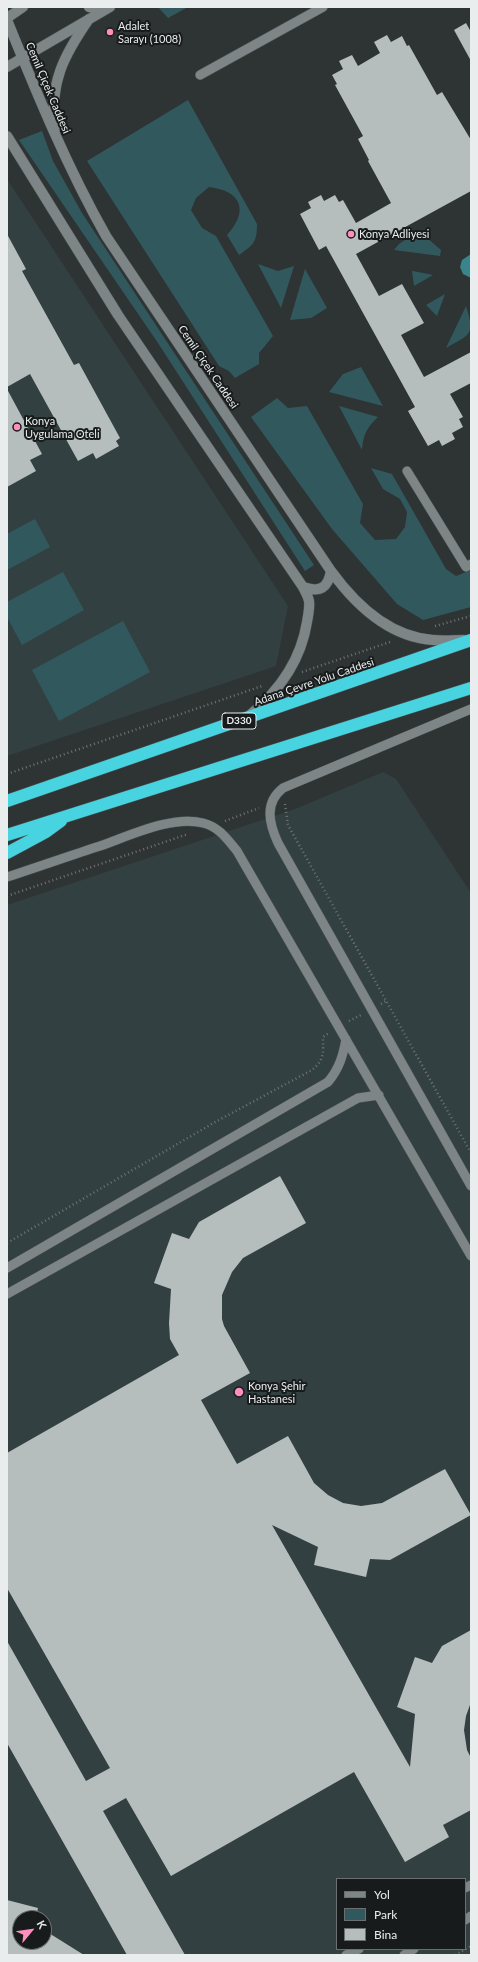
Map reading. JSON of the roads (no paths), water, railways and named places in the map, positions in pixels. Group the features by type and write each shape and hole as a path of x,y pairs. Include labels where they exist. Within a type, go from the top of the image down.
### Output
{"highway":[{"name":"Adana Çevre Yolu Caddesi","path":"7,801 471,640"},
{"path":"7,835 471,688"},
{"path":"7,797 33,792"},
{"path":"7,853 46,832 73,814"}],"street":[{"path":"89,7 102,9 109,7"},
{"path":"7,67 109,7"},
{"path":"7,19 22,8"},
{"name":"Cemil Çiçek Caddesi","path":"7,19 83,196 106,236 331,571 352,598 366,610 381,621 409,635 432,640 471,640"},
{"path":"56,135 54,118 56,85 64,59 71,45 89,19"},
{"path":"7,136 10,144 123,322 304,586 309,602 306,628 296,659 284,679 266,701 246,719"},
{"path":"304,586 318,590 324,587 329,580 331,571"}],"lane":[{"path":"200,75 323,7"},
{"path":"407,471 466,567 471,564"},
{"path":"471,709 426,729 290,784 276,794 271,804 269,817 278,843 471,1186"},
{"path":"7,877 161,825 188,821 203,823 211,826 226,836 237,851 471,1256"},
{"path":"7,1268 328,1082 336,1073 344,1056 346,1039"},
{"path":"7,1294 358,1098 379,1095"},
{"path":"346,1955 357,1950"}],"place":[{"name":"Adalet Sarayı (1008)","path":"110,32"},
{"name":"Konya Adliyesi","path":"351,234"},
{"name":"Konya Uygulama Oteli","path":"17,427"},
{"name":"Konya Şehir Hastanesi","path":"239,1392"}]}
